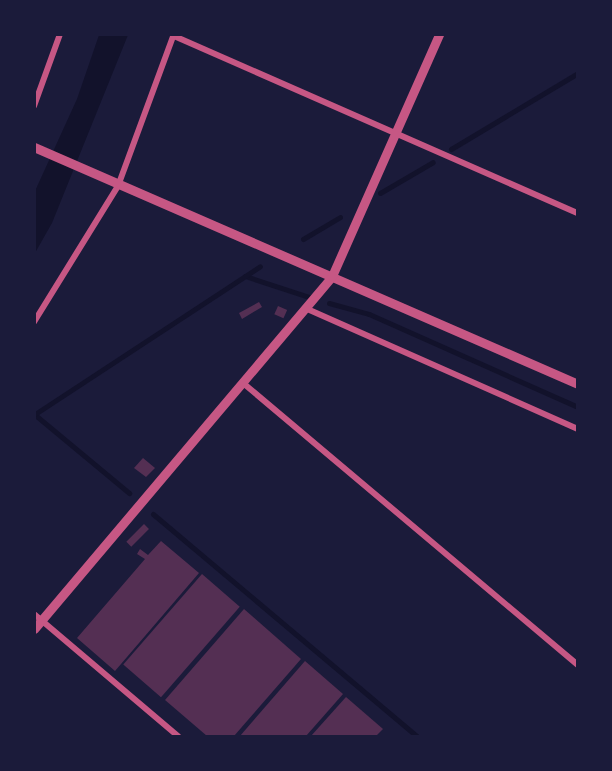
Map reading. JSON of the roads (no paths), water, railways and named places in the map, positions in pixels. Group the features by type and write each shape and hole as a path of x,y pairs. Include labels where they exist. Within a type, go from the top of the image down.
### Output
{"street":[{"path":"34,106 60,34"},
{"path":"34,629 38,617 243,383 332,276 439,34"},
{"path":"34,322 118,186 174,35 578,213"},
{"path":"34,147 118,186 332,276 578,384"},
{"path":"305,308 578,429"},
{"path":"243,383 578,665"},
{"path":"38,617 178,736"}],"waterway":[{"path":"451,149 578,73"},
{"path":"380,193 433,162"},
{"path":"303,239 340,217"},
{"path":"35,414 260,266"},
{"path":"245,276 309,297"},
{"path":"329,303 369,314 578,407"},
{"path":"34,414 129,493"},
{"path":"153,514 417,736"}]}
